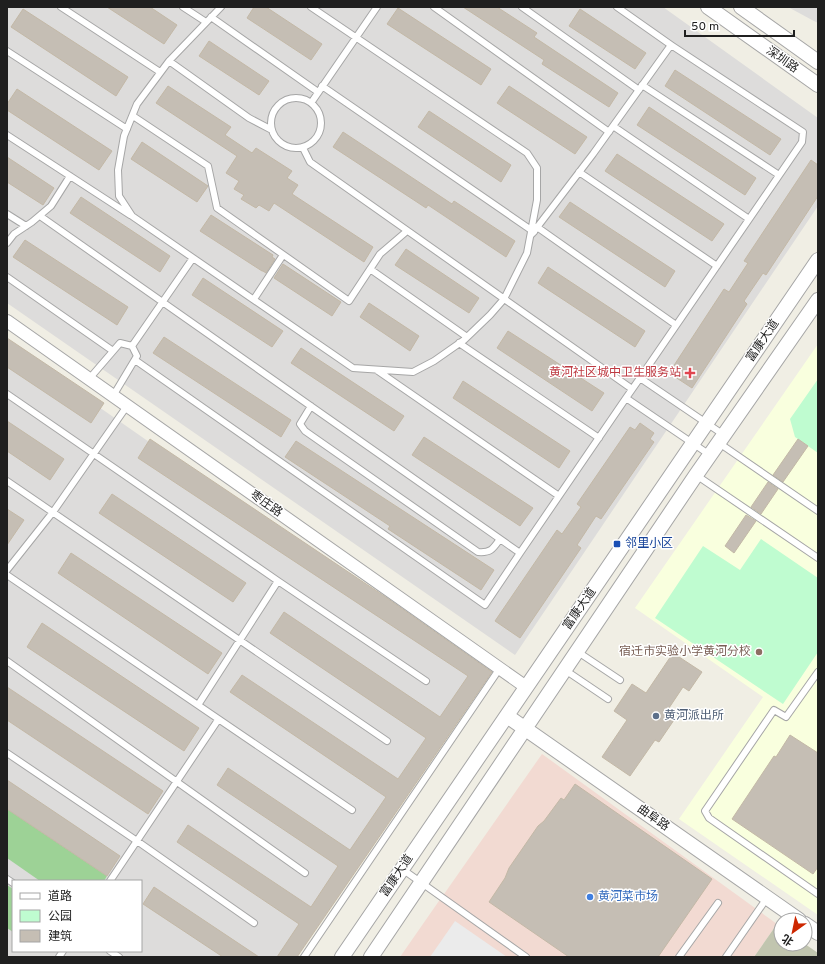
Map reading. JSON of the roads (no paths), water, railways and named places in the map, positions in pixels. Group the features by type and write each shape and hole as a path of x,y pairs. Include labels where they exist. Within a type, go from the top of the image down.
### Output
{"street":[{"name":"深圳路","path":"708,7 818,85"},
{"name":"深圳路","path":"741,7 818,62"},
{"name":"富康大道","path":"342,957 818,260"},
{"name":"富康大道","path":"371,957 696,475 818,300"},
{"name":"枣庄路","path":"7,320 526,687"},
{"name":"曲阜路","path":"507,716 788,912"}],"lane":[{"path":"61,7 160,72"},
{"path":"183,7 206,22"},
{"path":"132,216 119,196 118,170 124,136 137,104 169,61 221,7"},
{"path":"7,135 132,216 353,368 413,372 434,361 467,337 504,299 527,253 533,232 537,200 537,168 527,153 311,7"},
{"path":"310,103 377,7"},
{"path":"434,7 611,129 749,219"},
{"path":"522,7 640,88 779,175"},
{"path":"135,360 485,605 802,142 803,132 671,45 617,7"},
{"path":"212,17 318,92"},
{"path":"533,232 611,129 671,45"},
{"path":"7,51 127,129"},
{"path":"169,61 249,118 270,129"},
{"path":"322,86 533,232 676,325"},
{"path":"301,98 310,103 320,114 320,131 317,138 311,144 303,148 291,148 279,143 270,129 270,120 273,112 284,100 301,98"},
{"path":"133,116 208,166 216,208 349,301 380,254 408,231"},
{"path":"303,148 310,162 632,390"},
{"path":"579,172 716,266"},
{"path":"7,243 14,234 40,216 51,206 70,176"},
{"path":"7,214 26,226"},
{"path":"40,216 520,553"},
{"path":"254,299 283,255"},
{"path":"132,346 193,258"},
{"path":"370,269 467,337"},
{"path":"7,277 113,351"},
{"path":"89,379 120,343 132,346 137,356 113,396"},
{"path":"459,343 599,438"},
{"path":"377,370 559,496"},
{"path":"640,378 707,424 721,439 818,511"},
{"path":"7,394 426,681"},
{"path":"626,398 710,455"},
{"path":"7,570 53,512 127,406"},
{"path":"311,406 300,424 305,431 478,552 492,550 500,539"},
{"path":"696,475 818,558"},
{"path":"7,481 387,741"},
{"path":"7,575 352,810"},
{"path":"198,705 278,581"},
{"path":"578,652 620,680"},
{"path":"7,661 305,872"},
{"path":"304,957 500,668"},
{"path":"565,670 608,698"},
{"path":"818,672 786,717 774,710 705,811 709,818 818,894"},
{"path":"111,880 218,720"},
{"path":"7,753 137,841 254,923"},
{"path":"402,870 526,957"},
{"path":"726,957 768,898"},
{"path":"680,957 718,903"}],"place":[{"name":"黄河社区城中卫生服务站","path":"690,373"},
{"name":"邻里小区","path":"617,544"},
{"name":"宿迁市实验小学黄河分校","path":"759,652"},
{"name":"黄河派出所","path":"656,716"},
{"name":"黄河菜市场","path":"590,897"}]}
